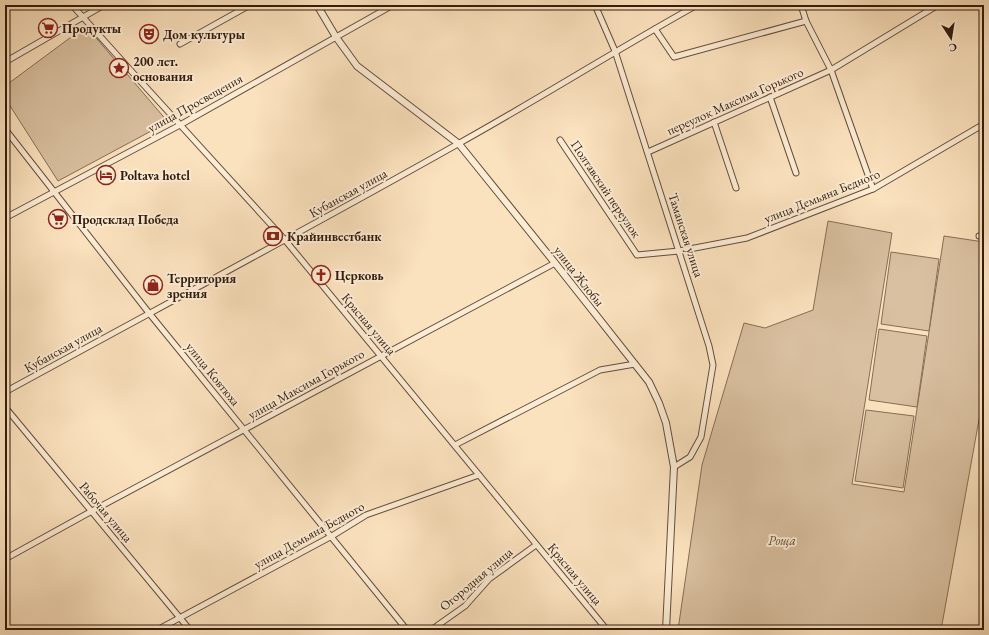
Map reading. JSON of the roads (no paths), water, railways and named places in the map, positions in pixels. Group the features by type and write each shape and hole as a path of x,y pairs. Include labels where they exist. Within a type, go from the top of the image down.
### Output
{"street":[{"name":"Красная улица","path":"72,5 285,240 607,630"},
{"path":"5,62 104,5"},
{"path":"180,44 250,5"},
{"name":"улица Жлобы","path":"317,5 336,37 357,66 459,144 649,382 666,423 674,468 666,630"},
{"name":"улица Просвещения","path":"5,218 180,125 393,5"},
{"name":"Таманская улица","path":"595,5 615,51 709,346 713,365 701,437 690,457 674,468"},
{"name":"Кубанская улица","path":"5,392 459,144 615,51 697,5"},
{"path":"801,5 806,21 831,70 873,189"},
{"path":"831,70 938,5"},
{"path":"655,29 674,58 806,21"},
{"name":"переулок Максима Горького","path":"648,152 831,70"},
{"path":"770,97 796,173"},
{"path":"714,122 736,188"},
{"name":"улица Демьяна Бедного","path":"679,251 747,238 873,189 984,124"},
{"name":"улица Ковтюха","path":"5,129 149,313 332,536 406,630"},
{"name":"Полтавский переулок","path":"560,140 637,255 679,251"},
{"name":"улица Максима Горького","path":"5,559 555,263"},
{"path":"455,445 600,370 635,364"},
{"name":"Рабочая улица","path":"5,408 190,630"},
{"name":"улица Демьяна Бедного","path":"157,630 332,536 366,515 479,475"},
{"name":"Огородная улица","path":"431,630 465,606 489,579 536,545"}],"place":[{"name":"Продукты","path":"48,28"},
{"name":"Дом культуры","path":"149,34"},
{"name":"200 лет. основания","path":"119,68"},
{"name":"Poltava hotel","path":"106,175"},
{"name":"Продсклад Победа","path":"58,219"},
{"name":"Крайинвестбанк","path":"273,236"},
{"name":"Церковь","path":"321,275"},
{"name":"Территория зрения","path":"153,285"}],"park label":[{"name":"Роща","path":"782,540"}]}
